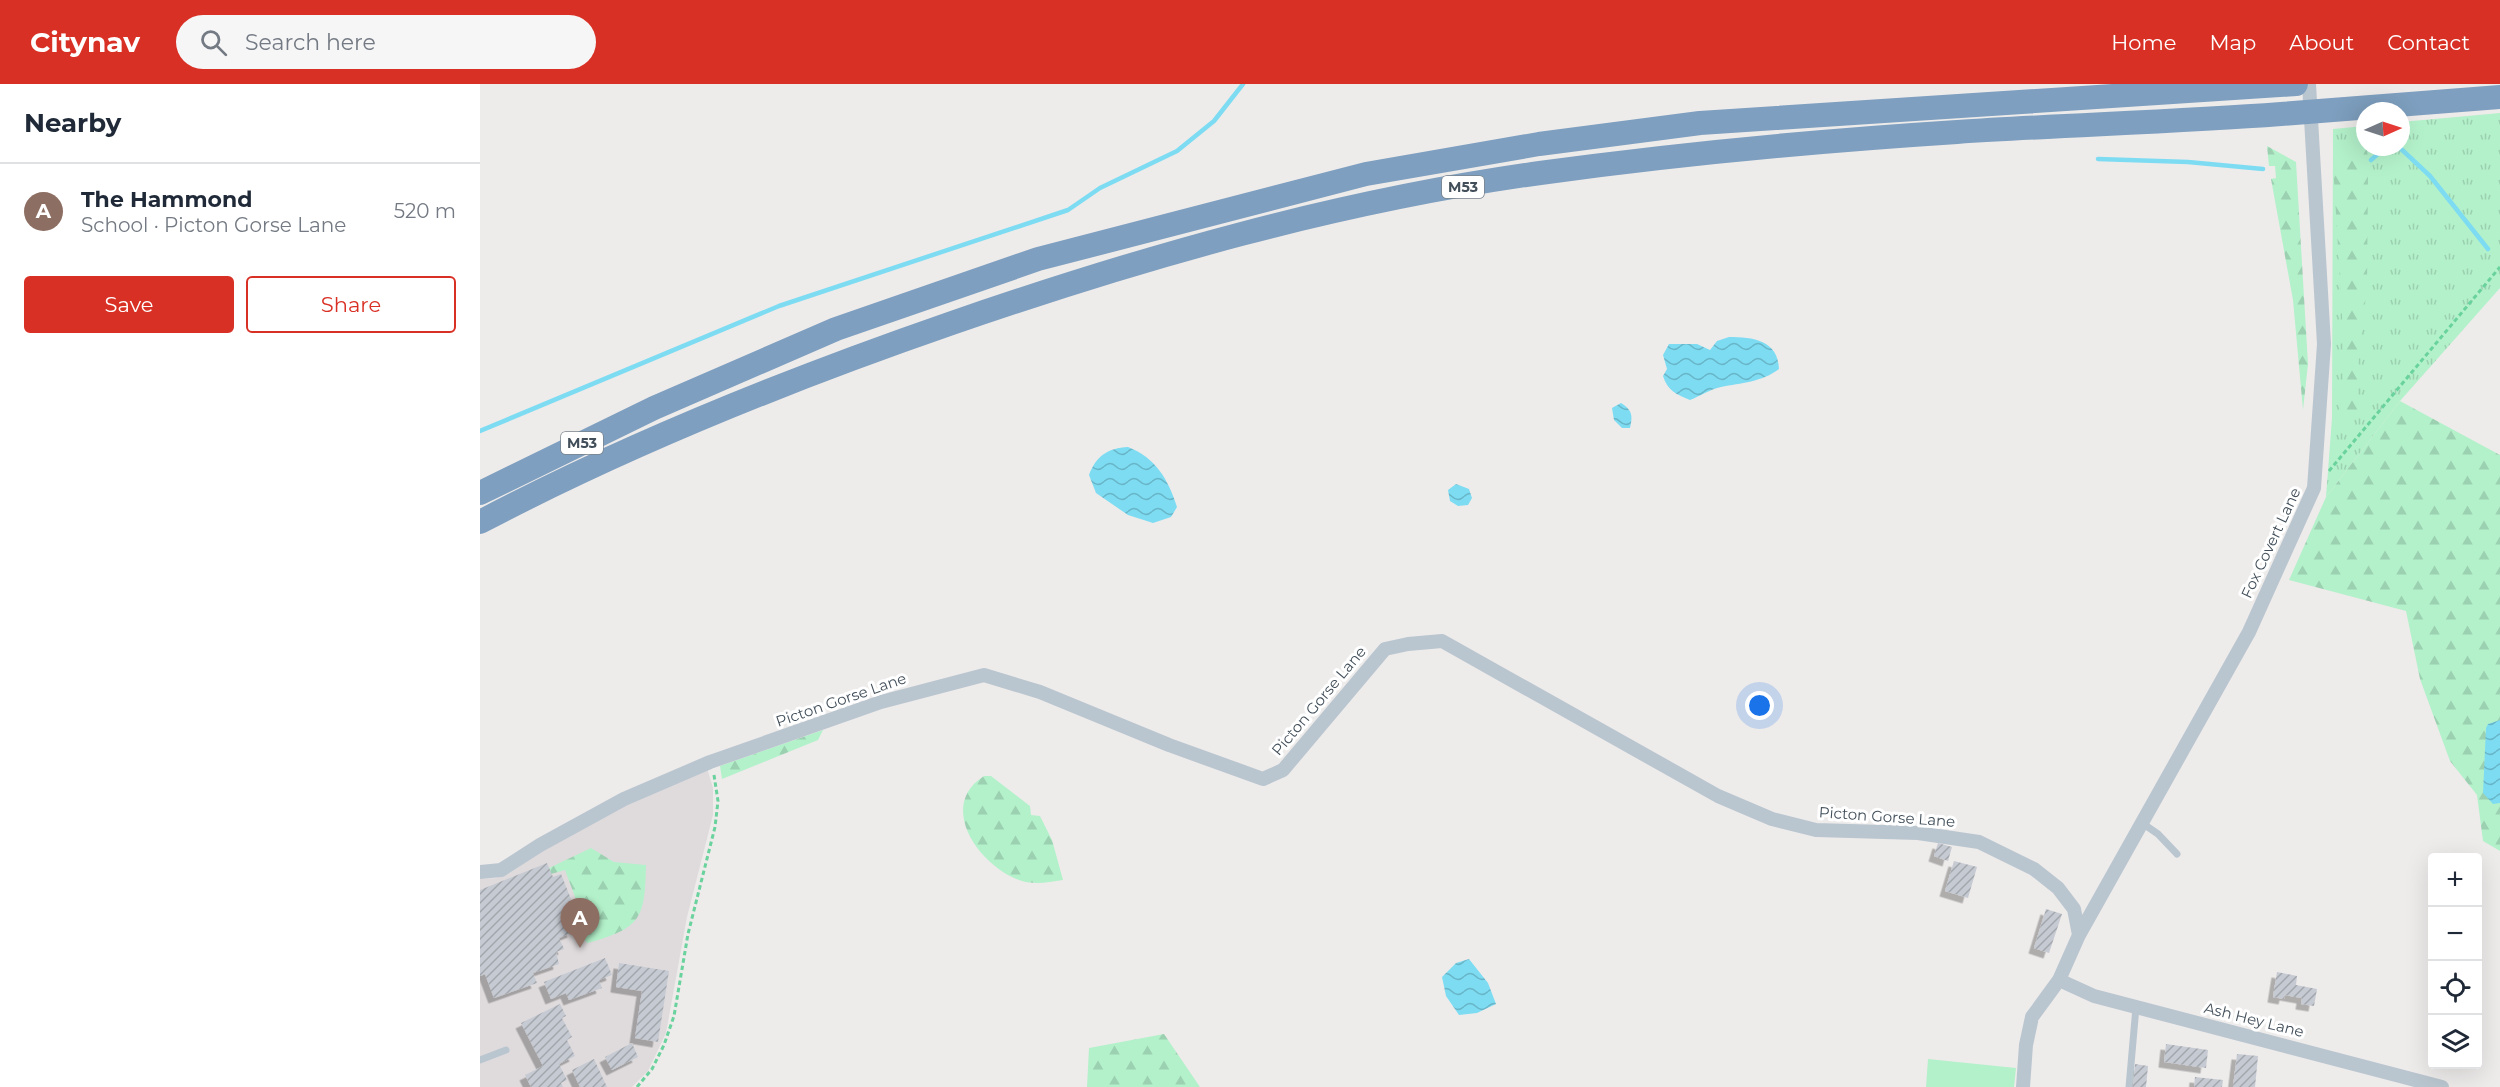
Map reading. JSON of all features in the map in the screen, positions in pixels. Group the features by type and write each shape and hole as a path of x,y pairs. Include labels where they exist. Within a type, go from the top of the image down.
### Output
{"highway":[{"name":"M53","path":"480,493 654,408 836,329 1038,260 1366,174 1539,144 1700,123 2296,84"},
{"name":"M53","path":"480,522 649,439 764,391 868,352 1087,276 1191,246 1379,203 1535,174 1669,155 1962,132 2280,114 2500,97"}],"street":[{"name":"Fox Covert Lane","path":"2023,1087 2026,1045 2032,1017 2059,981 2079,935 2249,632 2314,488 2324,344 2309,84"},
{"name":"Picton Gorse Lane","path":"480,872 501,870 548,840 624,799 710,762 881,702 984,675 1040,692 1169,745 1263,779 1282,770 1385,649 1407,644 1442,641 1708,790 1772,819 1816,830 1918,833 1979,842 2034,869 2058,888 2074,909 2079,935"},
{"name":"Ash Hey Lane","path":"2059,981 2094,996 2442,1087"}],"lane":[{"path":"2142,822 2158,834 2177,854"},
{"path":"2129,1087 2136,1007"},
{"path":"480,1059 506,1050"}],"path":[{"path":"2314,488 2500,267"},
{"path":"637,1087 652,1069 664,1045 674,1016 688,934 715,827 718,801 710,762"}],"shaded area":[{"path":"707,768 713,788 713,815 687,917 666,1033 648,1071 632,1087 480,1087 480,879 496,878 626,803"}],"green space":[{"path":"2500,113 2500,288 2400,401 2326,497 2332,418 2333,129 2356,127 2356,156 2410,156 2410,121"},
{"path":"2267,146 2296,162 2308,364 2303,410 2293,300 2271,179 2276,178 2275,166 2269,166"},
{"path":"2356,146 2356,156 2368,156 2363,160 2364,173 2368,174 2367,286 2357,375 2358,417 2339,416 2345,365 2333,163"},
{"path":"2400,401 2500,455 2500,851 2483,841 2477,795 2450,761 2420,679 2406,611 2289,580 2326,497"},
{"path":"823,730 818,740 722,779 720,766"},
{"path":"984,776 991,776 1030,806 1031,815 1040,816 1052,840 1063,880 1037,883 1022,881 992,864 979,851 964,820 964,804 970,789"},
{"path":"591,848 614,862 646,865 644,898 636,919 619,932 588,943 573,932 575,924 584,921 565,870 551,874 549,868"},
{"path":"1164,1034 1200,1087 1087,1087 1089,1048"},
{"path":"1928,1059 2016,1068 2014,1087 1926,1087"}],"water":[{"path":"1729,337 1755,339 1763,342 1774,352 1778,359 1779,369 1758,379 1717,388 1690,400 1670,388 1663,376 1667,369 1663,355 1669,344 1697,344 1710,350 1717,341"},
{"path":"1621,403 1631,413 1630,428 1622,428 1614,420 1612,408"},
{"path":"1128,447 1153,463 1165,479 1177,507 1171,517 1153,523 1128,515 1096,493 1089,475 1095,463 1109,451"},
{"path":"1456,484 1469,489 1472,498 1468,505 1458,506 1450,501 1448,490"},
{"path":"2500,720 2500,803 2493,804 2483,793 2486,728 2488,724"},
{"path":"1469,959 1488,983 1496,1004 1477,1013 1459,1015 1446,996 1442,977 1456,963"}],"building":[{"path":"1938,843 1952,847 1948,861 1934,856"},
{"path":"1954,861 1977,867 1968,898 1945,891"},
{"path":"547,863 553,877 561,874 577,914 567,918 573,932 559,938 564,949 556,952 559,964 533,973 537,983 494,998 485,974 480,976 480,890"},
{"path":"2046,909 2062,914 2049,953 2034,948"},
{"path":"605,958 612,975 599,980 602,988 569,1000 566,993 551,999 544,982"},
{"path":"619,963 669,971 658,1042 635,1038 642,991 616,987"},
{"path":"2277,972 2297,976 2296,985 2317,989 2314,1006 2301,1004 2302,998 2285,995 2284,999 2273,997"},
{"path":"560,1004 566,1016 562,1018 572,1037 567,1040 575,1056 559,1064 567,1080 561,1083 563,1087 531,1087 525,1075 543,1066 521,1023"},
{"path":"632,1043 638,1057 612,1070 605,1057"},
{"path":"2166,1044 2208,1050 2206,1068 2164,1062"},
{"path":"2237,1054 2258,1056 2255,1087 2233,1087"},
{"path":"594,1059 607,1087 580,1087 572,1070"},
{"path":"2135,1064 2148,1066 2146,1087 2133,1087"},
{"path":"2195,1077 2223,1080 2222,1087 2194,1087"}],"waterway":[{"path":"480,431 779,306 1068,210 1100,188 1177,151 1214,121 1243,84"},
{"path":"2371,160 2376,156"},
{"path":"2409,156 2430,176 2488,249"},
{"path":"2098,159 2188,162 2263,169"}],"place":[{"name":"The Hammond","path":"580,948"}]}
